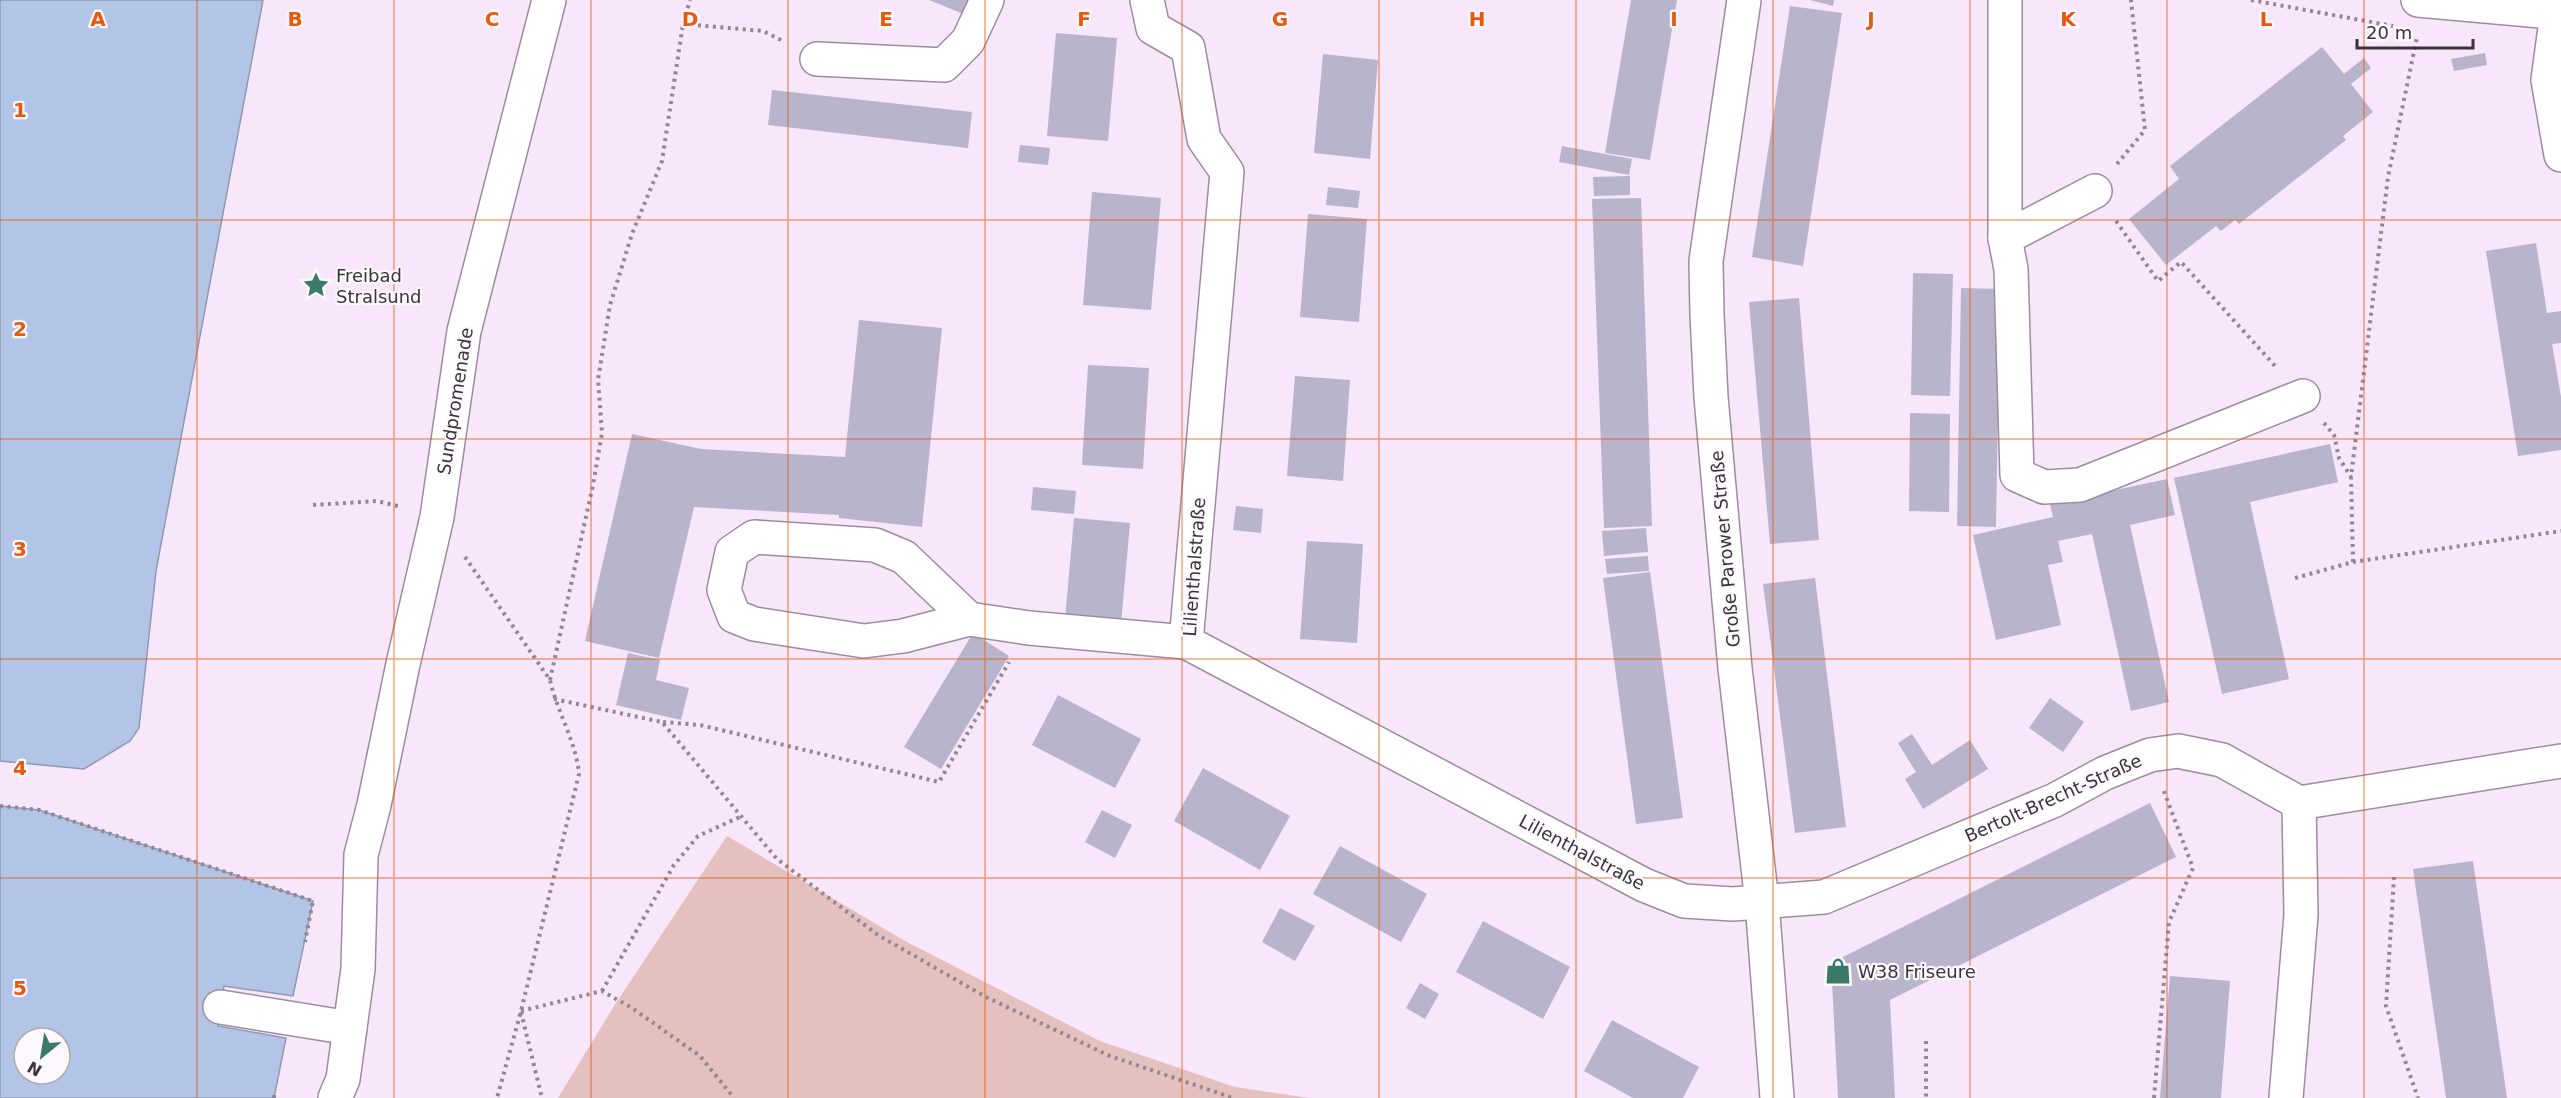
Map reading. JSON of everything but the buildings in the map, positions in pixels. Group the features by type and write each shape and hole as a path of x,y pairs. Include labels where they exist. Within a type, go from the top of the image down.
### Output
{"street":[{"name":"Sundpromenade","path":"335,1098 343,1079 358,969 361,855 437,517 464,331 549,0"},
{"path":"817,59 944,65 968,41 987,0"},
{"name":"Große Parower Straße","path":"1744,0 1706,271 1712,409 1736,668 1762,902 1777,1098"},
{"path":"2005,0 2005,238 2011,269 2017,475 2044,487 2080,485 2303,396"},
{"path":"2421,1 2559,13 2548,80 2561,155"},
{"name":"Lilienthalstraße","path":"1150,14 1188,48 1204,139 1227,172 1186,642 1644,885 1684,901 1733,904 1762,902"},
{"path":"2005,238 2095,191"},
{"path":"969,619 904,557 874,545 754,537 732,552 724,591 734,616 754,624 864,641 903,636 969,619 1029,628 1186,642"},
{"name":"Bertolt-Brecht-Straße","path":"1762,902 1824,897 2055,800 2105,773 2150,755 2178,751 2222,759 2300,803"},
{"path":"2286,1098 2301,915 2300,803 2561,761"},
{"path":"220,1007 350,1028"}],"path":[{"path":"550,680 593,485 602,433 598,380 610,305 632,234 662,161 683,24 690,0"},
{"path":"2131,0 2145,130 2095,191 2158,281 2181,262 2303,396 2334,435 2339,458 2351,477"},
{"path":"2353,562 2351,477 2388,177 2421,1"},
{"path":"683,24 763,31 817,59"},
{"path":"313,505 377,501 437,517 550,680 554,699 578,756 579,774 521,1011 497,1098"},
{"path":"2295,578 2353,562 2561,531"},
{"path":"554,699 662,722 700,725 939,782 1029,628"},
{"path":"662,722 777,859 878,936 986,997 1110,1056 1233,1098"},
{"path":"2150,755 2193,868 2169,922 2154,1098"},
{"path":"0,806 39,810 313,901 305,942"},
{"path":"602,991 674,865 698,836 740,817"},
{"path":"2394,877 2386,1006 2418,1098"},
{"path":"521,1011 602,991 632,1008 700,1056 734,1098"},
{"path":"521,1011 542,1098"},
{"path":"1926,1041 1926,1098"}],"shaded area":[{"path":"727,836 905,941 1100,1041 1235,1087 1310,1098 558,1098 614,1006"}],"water":[{"path":"0,0 263,0 156,571 139,728 130,741 84,769 0,761"},
{"path":"0,806 39,810 313,901 293,996 224,986 218,1026 286,1038 274,1098 0,1098"}],"place":[{"name":"Freibad Stralsund","path":"316,285"},
{"name":"W38 Friseure","path":"1838,971"}]}
